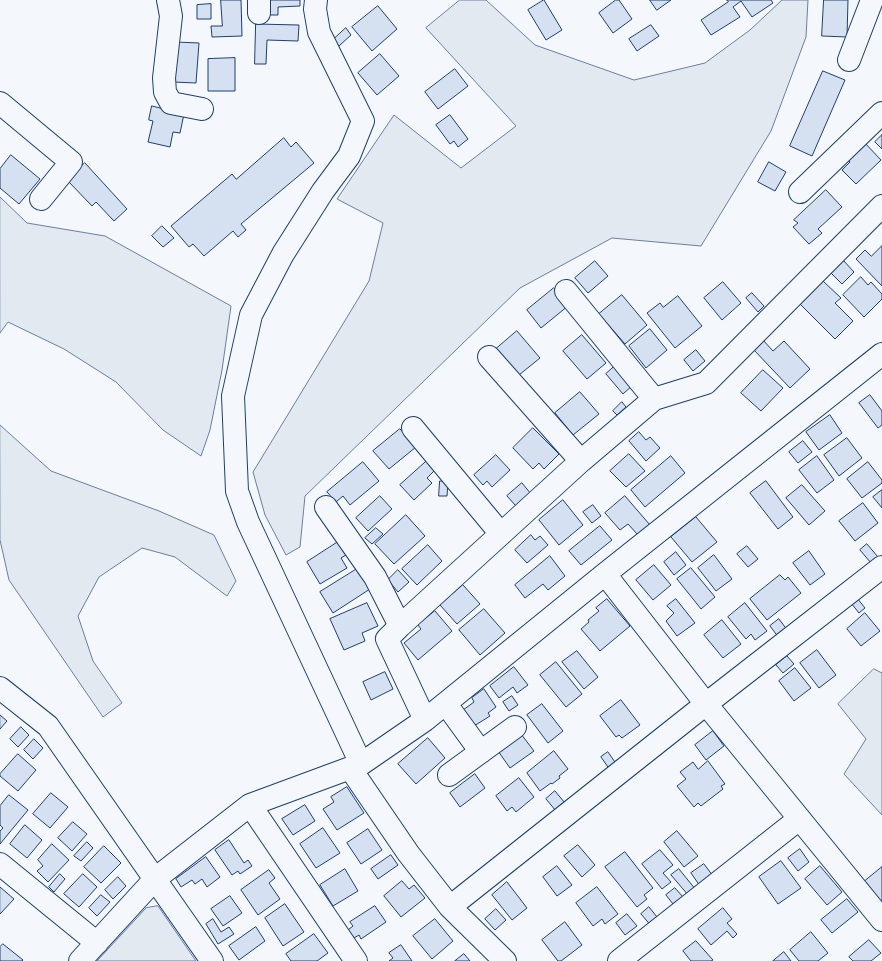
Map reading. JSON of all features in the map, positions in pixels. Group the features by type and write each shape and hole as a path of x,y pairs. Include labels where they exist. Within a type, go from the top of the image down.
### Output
{"street":[{"path":"168,0 170,16 164,78 165,92 172,103 202,109"},
{"path":"316,0 315,9 319,32 363,121 349,156 323,191 283,254 251,315 233,396 237,491 248,522 355,766 408,853 450,907 505,961"},
{"path":"849,60 872,0"},
{"path":"0,103 71,162 41,199"},
{"path":"800,192 882,113"},
{"path":"425,720 388,639 581,461 654,398 706,383 882,206"},
{"path":"566,291 654,398"},
{"path":"80,961 155,879 250,805 355,766 425,720 882,354"},
{"path":"490,357 581,461"},
{"path":"413,428 501,534"},
{"path":"326,507 375,577 400,626"},
{"path":"450,907 882,567"},
{"path":"605,574 706,704 882,920"},
{"path":"0,688 48,726 212,961"},
{"path":"446,704 481,752"},
{"path":"449,775 515,727"},
{"path":"250,805 356,961"},
{"path":"619,961 799,819"},
{"path":"0,864 97,944"}],"shaded area":[{"path":"460,0 486,0 535,45 634,80 705,63 750,30 782,0 808,0 806,37 771,131 701,246 612,238 520,288 305,496 300,547 286,555 265,515 253,472 369,281 383,223 337,199 394,115 461,168 516,126 426,28"},
{"path":"0,197 27,223 105,236 231,306 222,370 210,430 201,456 163,430 116,382 64,349 8,322 0,333"},
{"path":"0,425 51,471 159,511 214,535 236,581 227,596 175,557 142,548 99,577 78,616 93,661 122,703 103,717 9,580 0,540"},
{"path":"874,669 882,673 882,815 844,774 866,739 838,704"},
{"path":"158,906 196,961 97,961 146,908"}],"building":[{"path":"221,0 241,0 242,36 212,37 211,26 222,26"},
{"path":"265,0 300,0 300,6 278,7 278,15 265,15"},
{"path":"544,0 562,30 546,40 528,10"},
{"path":"616,0 619,0 632,19 613,33 599,13"},
{"path":"650,0 671,0 657,10"},
{"path":"727,0 771,0 773,3 752,17 741,1 733,7 740,17 711,35 701,20 728,2"},
{"path":"824,0 848,0 847,37 822,36"},
{"path":"211,4 211,19 197,19 197,5"},
{"path":"378,6 397,29 372,51 352,27"},
{"path":"256,24 299,25 298,41 267,40 266,64 255,64"},
{"path":"651,25 659,36 637,51 629,39"},
{"path":"346,28 351,35 339,46 333,40"},
{"path":"175,42 199,43 196,83 173,82"},
{"path":"380,54 399,76 377,95 358,73"},
{"path":"235,58 235,91 208,91 208,59"},
{"path":"455,69 468,86 438,109 425,92"},
{"path":"823,71 845,80 812,156 790,146"},
{"path":"152,106 184,114 180,133 173,132 170,147 148,142 153,121 149,120"},
{"path":"450,115 468,139 458,147 454,141 450,144 436,125"},
{"path":"882,135 882,149 875,142"},
{"path":"284,138 291,147 296,142 314,163 241,224 246,230 238,237 233,231 204,256 193,244 189,247 171,226 232,174 236,179"},
{"path":"864,142 881,160 856,184 842,170 850,162 847,158"},
{"path":"11,155 40,179 19,204 0,188 0,169"},
{"path":"769,162 786,172 775,191 758,182"},
{"path":"85,163 127,209 114,221 96,202 92,206 67,180"},
{"path":"826,190 842,207 818,229 822,233 809,244 793,227 798,223 794,220"},
{"path":"162,226 174,238 163,247 152,236"},
{"path":"882,246 882,286 856,259 865,250 871,256"},
{"path":"843,260 854,272 842,284 830,272"},
{"path":"595,261 608,276 588,293 575,278"},
{"path":"861,277 868,285 871,282 882,294 882,299 864,317 843,295"},
{"path":"823,281 841,298 835,303 853,321 835,339 800,304"},
{"path":"723,282 741,303 722,320 704,298"},
{"path":"554,288 568,306 541,328 527,310"},
{"path":"752,293 764,306 758,312 746,298"},
{"path":"622,295 647,325 625,344 599,314"},
{"path":"678,296 702,326 675,348 647,313 660,303 663,307"},
{"path":"650,329 667,350 646,368 629,346"},
{"path":"517,331 540,358 519,375 496,349"},
{"path":"582,335 606,363 587,379 563,351"},
{"path":"763,340 773,351 784,341 810,369 790,388 753,349"},
{"path":"696,350 705,361 693,371 684,360"},
{"path":"616,365 633,385 623,394 606,374"},
{"path":"763,370 783,388 761,411 741,393"},
{"path":"580,392 599,414 573,435 555,413"},
{"path":"870,395 882,411 882,425 878,428 859,403"},
{"path":"622,402 626,407 617,415 613,411"},
{"path":"830,415 842,433 819,450 806,432"},
{"path":"533,428 559,454 544,469 539,463 533,469 513,448"},
{"path":"400,429 416,447 389,469 373,451"},
{"path":"639,432 646,440 650,437 660,448 646,461 629,441"},
{"path":"847,438 862,458 839,476 824,455"},
{"path":"803,441 812,452 798,463 789,452"},
{"path":"629,454 645,471 626,487 610,471"},
{"path":"496,455 510,470 492,487 487,481 483,485 474,475"},
{"path":"671,456 685,473 645,507 631,490"},
{"path":"817,456 834,480 817,493 799,470"},
{"path":"429,459 437,468 427,478 432,483 414,500 400,485"},
{"path":"363,462 379,481 350,505 343,496 336,502 327,492"},
{"path":"868,462 882,480 882,483 862,498 847,479"},
{"path":"440,481 448,481 447,496 439,496"},
{"path":"766,481 793,517 778,529 750,493"},
{"path":"522,483 531,494 516,506 507,496"},
{"path":"802,485 825,511 809,525 786,498"},
{"path":"882,490 882,508 873,497"},
{"path":"380,496 392,509 368,531 356,518"},
{"path":"625,496 650,525 638,535 628,524 620,530 605,513"},
{"path":"563,500 583,525 559,545 539,520"},
{"path":"863,503 878,523 855,541 839,521"},
{"path":"593,505 601,516 592,523 583,512"},
{"path":"406,515 425,536 394,564 375,544"},
{"path":"696,517 717,542 692,562 671,537"},
{"path":"600,526 612,540 581,565 569,551"},
{"path":"376,528 383,534 372,544 365,538"},
{"path":"531,535 535,540 540,536 548,545 527,563 515,550"},
{"path":"338,542 346,555 341,558 347,568 320,584 307,562"},
{"path":"867,544 878,557 871,563 860,550"},
{"path":"428,545 442,561 417,585 402,569"},
{"path":"747,546 758,559 748,567 737,554"},
{"path":"809,551 825,574 810,585 793,563"},
{"path":"676,552 686,565 674,575 664,562"},
{"path":"714,555 732,579 716,591 698,568"},
{"path":"550,556 565,576 548,590 543,584 525,598 515,585"},
{"path":"654,565 671,585 653,600 636,580"},
{"path":"691,568 715,597 701,609 677,579"},
{"path":"357,569 370,589 333,613 320,592"},
{"path":"398,570 409,582 398,592 388,580"},
{"path":"780,575 785,580 788,577 801,593 767,620 750,599"},
{"path":"463,585 480,604 457,624 440,605"},
{"path":"857,598 865,608 859,613 851,603"},
{"path":"607,599 630,626 600,651 581,629 599,611 596,608"},
{"path":"676,599 695,623 677,636 666,621 674,613 667,606"},
{"path":"367,603 378,626 362,633 365,641 344,650 330,619"},
{"path":"745,603 767,631 755,640 751,634 746,639 728,617"},
{"path":"484,609 505,633 480,655 459,630"},
{"path":"435,611 452,631 418,660 404,643 421,629 418,625"},
{"path":"865,613 880,631 861,646 847,629"},
{"path":"779,619 788,631 779,638 770,626"},
{"path":"722,620 741,644 723,658 704,635"},
{"path":"817,650 836,675 819,688 800,663"},
{"path":"577,651 598,677 584,689 562,662"},
{"path":"787,656 794,664 783,673 776,665"},
{"path":"556,662 582,694 566,707 540,675"},
{"path":"514,667 528,685 517,693 513,687 499,698 490,686"},
{"path":"795,668 811,688 794,701 779,681"},
{"path":"385,672 393,689 371,700 363,682"},
{"path":"484,689 496,707 488,713 490,716 474,726 463,710 474,702 472,698"},
{"path":"512,696 518,705 509,711 503,702"},
{"path":"621,700 640,725 622,738 619,735 616,737 600,716"},
{"path":"542,704 563,731 548,743 527,715"},
{"path":"0,715 7,721 0,729"},
{"path":"21,727 29,735 18,747 10,739"},
{"path":"713,731 724,746 706,760 695,745"},
{"path":"521,734 534,751 510,768 498,751"},
{"path":"428,738 445,758 416,784 398,764"},
{"path":"34,739 43,748 33,759 24,750"},
{"path":"554,751 568,769 559,776 560,778 540,791 527,773"},
{"path":"608,752 617,765 610,770 601,757"},
{"path":"18,754 36,770 18,791 0,774"},
{"path":"708,761 725,784 721,786 723,789 701,806 698,803 694,807 677,786 686,779 680,772 693,762 698,769"},
{"path":"475,774 485,788 460,807 450,793"},
{"path":"519,778 534,797 516,812 512,807 507,811 496,796"},
{"path":"347,787 364,813 337,830 323,809 334,802 331,797"},
{"path":"555,791 565,803 556,811 546,799"},
{"path":"51,793 68,807 50,828 33,814"},
{"path":"9,795 28,810 0,844 0,831 3,828 0,825 0,806"},
{"path":"305,805 315,821 293,835 282,819"},
{"path":"73,822 87,834 72,851 58,838"},
{"path":"25,825 42,840 27,858 10,844"},
{"path":"323,828 340,853 316,868 300,844"},
{"path":"368,829 382,850 361,864 347,843"},
{"path":"677,831 698,856 684,867 664,842"},
{"path":"229,840 244,863 248,860 252,866 240,874 238,871 232,875 215,850"},
{"path":"87,842 93,848 81,861 74,856"},
{"path":"52,844 69,860 48,882 37,871 43,866 38,860"},
{"path":"578,845 595,865 582,877 564,856"},
{"path":"104,846 121,863 101,883 84,867"},
{"path":"800,849 809,862 798,871 788,858"},
{"path":"660,850 673,865 663,873 671,882 662,889 642,864"},
{"path":"625,852 653,888 644,895 647,899 637,907 605,867"},
{"path":"391,855 398,865 378,879 371,869"},
{"path":"206,857 220,877 207,887 202,879 195,884 192,880 181,887 176,879"},
{"path":"781,861 801,888 778,904 759,877"},
{"path":"704,864 713,876 700,886 691,873"},
{"path":"557,866 572,885 557,896 543,877"},
{"path":"820,866 842,892 827,905 805,879"},
{"path":"882,867 882,902 881,902 865,881"},
{"path":"345,869 358,891 333,906 320,885"},
{"path":"679,869 696,890 689,896 671,875"},
{"path":"269,870 275,878 269,883 280,899 258,915 241,890"},
{"path":"60,874 65,879 54,892 49,887"},
{"path":"83,874 97,887 79,907 64,894"},
{"path":"118,877 126,886 113,899 105,890"},
{"path":"402,881 409,889 414,885 425,898 401,917 384,896"},
{"path":"507,882 527,908 512,920 492,895"},
{"path":"0,887 14,899 0,914"},
{"path":"597,887 618,914 605,924 602,919 593,926 576,903"},
{"path":"675,888 683,897 673,904 666,895"},
{"path":"101,895 110,902 97,916 89,908"},
{"path":"230,896 242,913 223,926 211,909"},
{"path":"847,899 858,912 832,933 821,920"},
{"path":"285,904 304,932 283,946 265,918"},
{"path":"375,906 386,922 361,939 359,935 354,938 348,930 353,926 350,922"},
{"path":"649,907 661,922 653,928 641,914"},
{"path":"723,908 732,919 727,923 737,934 733,938 727,931 711,945 698,929"},
{"path":"496,909 506,920 495,930 485,919"},
{"path":"627,914 637,926 625,935 616,923"},
{"path":"213,919 221,932 229,927 234,934 218,944 206,924"},
{"path":"435,919 453,941 432,959 413,936"},
{"path":"565,922 582,945 561,961 558,961 542,940"},
{"path":"256,927 265,941 239,960 229,946"},
{"path":"811,932 828,953 818,961 799,961 790,950"},
{"path":"314,934 328,953 317,961 291,961 286,954"},
{"path":"869,940 881,953 871,961 853,961 849,957"},
{"path":"696,941 713,960 691,961 683,951"},
{"path":"3,944 23,960 0,961 0,947"},
{"path":"401,945 412,961 389,961 393,958 389,953"},
{"path":"784,952 791,961 773,961"},
{"path":"464,954 470,961 455,961"}]}
